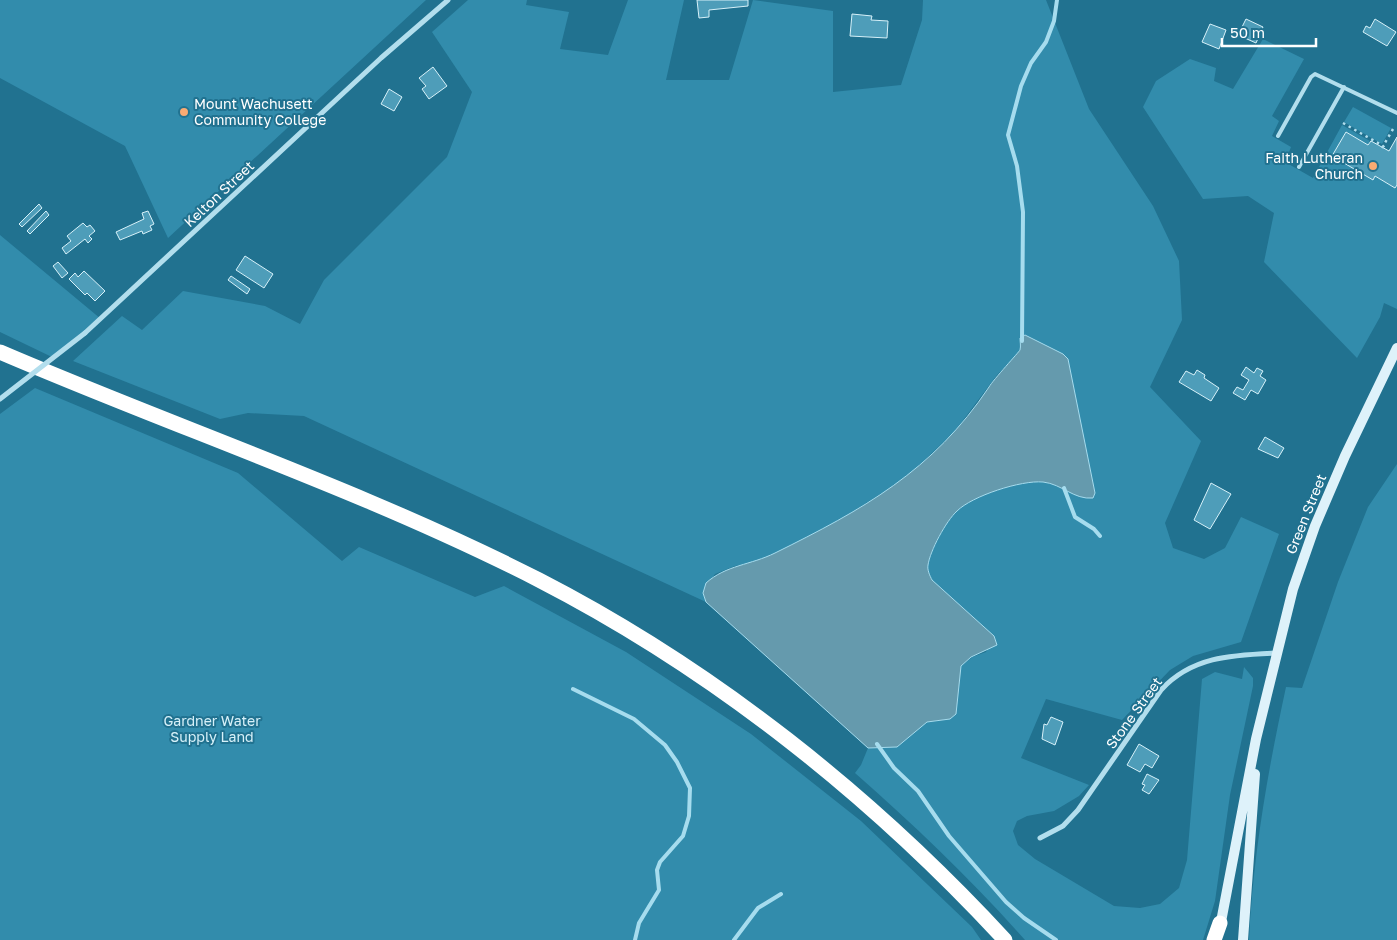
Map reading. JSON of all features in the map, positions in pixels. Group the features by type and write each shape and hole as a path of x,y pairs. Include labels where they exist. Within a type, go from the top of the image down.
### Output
{"highway":[{"path":"0,352 413,520 516,569 600,614 715,687 829,773 908,843 1004,940"},
{"path":"1214,940 1220,923"}],"street":[{"name":"Kelton Street","path":"0,399 85,333 381,58 448,0"},
{"name":"Green Street","path":"1218,940 1265,699 1296,579 1315,526 1345,456 1397,348"},
{"name":"Stone Street","path":"1040,838 1062,826 1078,810 1161,690 1176,676 1193,666 1215,658 1276,653"},
{"name":"Green Street","path":"1242,940 1256,771 1265,699"}],"lane":[{"path":"1278,136 1313,74 1320,75 1397,113"},
{"path":"1299,167 1344,87"}],"path":[{"path":"1343,123 1384,148 1393,129"}],"green space":[{"name":"Mount Wachusett Community College","path":"0,0 426,0 168,238 125,146 0,78"},
{"path":"468,0 527,0 526,5 569,12 560,49 608,55 628,0 684,0 666,80 729,80 753,0 833,11 833,92 901,85 922,20 923,0 1046,0 1089,109 1153,206 1179,261 1182,320 1150,387 1201,441 1165,523 1173,548 1204,559 1225,548 1241,517 1279,534 1241,642 1193,656 1170,670 1122,720 1046,699 1021,758 1089,785 1079,796 1054,811 1027,816 1017,821 1013,831 1018,845 1035,859 1114,906 1140,908 1160,904 1179,888 1187,860 1202,679 1215,672 1242,679 1244,667 1253,678 1253,686 1230,795 1215,901 1203,940 1025,940 943,854 855,773 861,765 868,748 897,747 927,722 950,719 956,714 961,666 972,657 986,652 994,636 932,580 929,573 928,565 939,536 957,511 964,505 997,490 1034,482 1050,483 1080,496 1093,497 1095,493 1063,354 1025,335 1020,338 1021,348 1018,354 997,375 955,431 906,478 833,524 758,562 735,566 715,574 703,593 706,602 304,416 248,413 220,419 73,361 122,316 142,330 183,291 265,306 300,324 324,280 447,157 472,92 432,32"},
{"path":"1263,39 1304,59 1272,116 1279,121 1272,136 1291,147 1285,162 1313,178 1342,125 1370,141 1368,145 1346,132 1332,156 1373,180 1375,176 1395,188 1397,185 1397,309 1384,303 1380,317 1357,358 1264,262 1274,213 1248,196 1203,199 1143,107 1156,81 1190,59 1216,68 1214,81 1233,89"},
{"path":"1353,107 1391,128 1382,144 1344,122"},
{"path":"0,235 101,319 54,358 0,332"},
{"name":"Gardner Water Supply Land","path":"35,388 238,473 342,561 359,547 475,597 504,586 626,652 751,734 861,821 972,927 981,940 0,940 0,414"},
{"path":"1397,464 1397,940 1249,940 1254,876 1262,813 1286,687 1302,688 1338,582 1368,507"}],"shaded area":[{"path":"1025,335 1063,354 1068,359 1095,493 1093,498 1080,497 1050,483 1034,482 997,490 964,505 957,511 935,544 928,565 929,573 932,580 994,636 997,645 971,657 961,666 956,714 950,719 927,722 897,747 868,748 706,602 703,593 706,583 722,572 766,557 837,521 866,504 920,465 967,416 991,383 1020,350 1020,338"}],"building":[{"path":"697,0 748,0 748,6 709,10 709,17 699,18"},
{"path":"852,14 872,16 871,20 888,21 887,38 850,36"},
{"path":"1246,19 1263,27 1256,43 1238,35"},
{"path":"1375,19 1396,32 1387,46 1363,32 1366,26 1370,28"},
{"path":"1210,24 1226,30 1219,49 1202,42"},
{"path":"433,67 447,86 429,99 422,89 426,86 419,78"},
{"path":"389,89 402,97 394,111 381,104"},
{"name":"Faith Lutheran Church","path":"1346,132 1368,145 1371,141 1389,151 1397,137 1397,185 1395,188 1375,176 1373,180 1332,156"},
{"path":"39,204 42,208 22,227 19,224"},
{"path":"46,211 49,215 30,234 27,231"},
{"path":"148,211 154,224 150,226 152,230 143,234 142,231 120,240 116,232 144,219 142,213"},
{"path":"83,223 87,227 90,225 95,231 89,236 92,239 88,243 85,239 66,254 62,248 71,241 67,236"},
{"path":"245,256 273,274 264,288 236,270"},
{"path":"58,262 68,273 62,278 53,266"},
{"path":"84,271 105,291 95,301 87,293 85,295 69,279 75,273 78,277"},
{"path":"231,276 250,289 247,294 228,280"},
{"path":"1246,367 1254,373 1257,368 1263,371 1260,376 1266,380 1258,394 1251,390 1245,400 1233,393 1237,387 1243,390 1249,380 1241,375"},
{"path":"1197,370 1205,375 1204,378 1219,388 1211,401 1179,382 1186,371 1194,375"},
{"path":"1265,437 1284,448 1278,458 1258,449"},
{"path":"1211,483 1231,494 1210,529 1194,520"},
{"path":"1051,717 1063,722 1055,745 1042,739 1044,724 1047,725"},
{"path":"1139,744 1159,756 1152,768 1145,764 1140,772 1127,765"},
{"path":"1147,774 1159,780 1149,794 1142,790 1145,785 1142,784"}],"waterway":[{"path":"1022,341 1023,212 1017,166 1008,135 1021,86 1031,63 1046,42 1054,21 1057,0"},
{"path":"1064,488 1075,517 1094,529 1100,536"},
{"path":"573,689 634,719 665,745 677,762 690,788 689,816 683,836 660,862 657,870 659,890 639,923 635,940"},
{"path":"877,744 894,768 918,791 949,836 1006,902 1024,918 1056,940"},
{"path":"734,940 758,908 781,894"}],"place":[{"name":"Mount Wachusett Community College","path":"184,112"},
{"name":"Faith Lutheran Church","path":"1373,166"}]}
